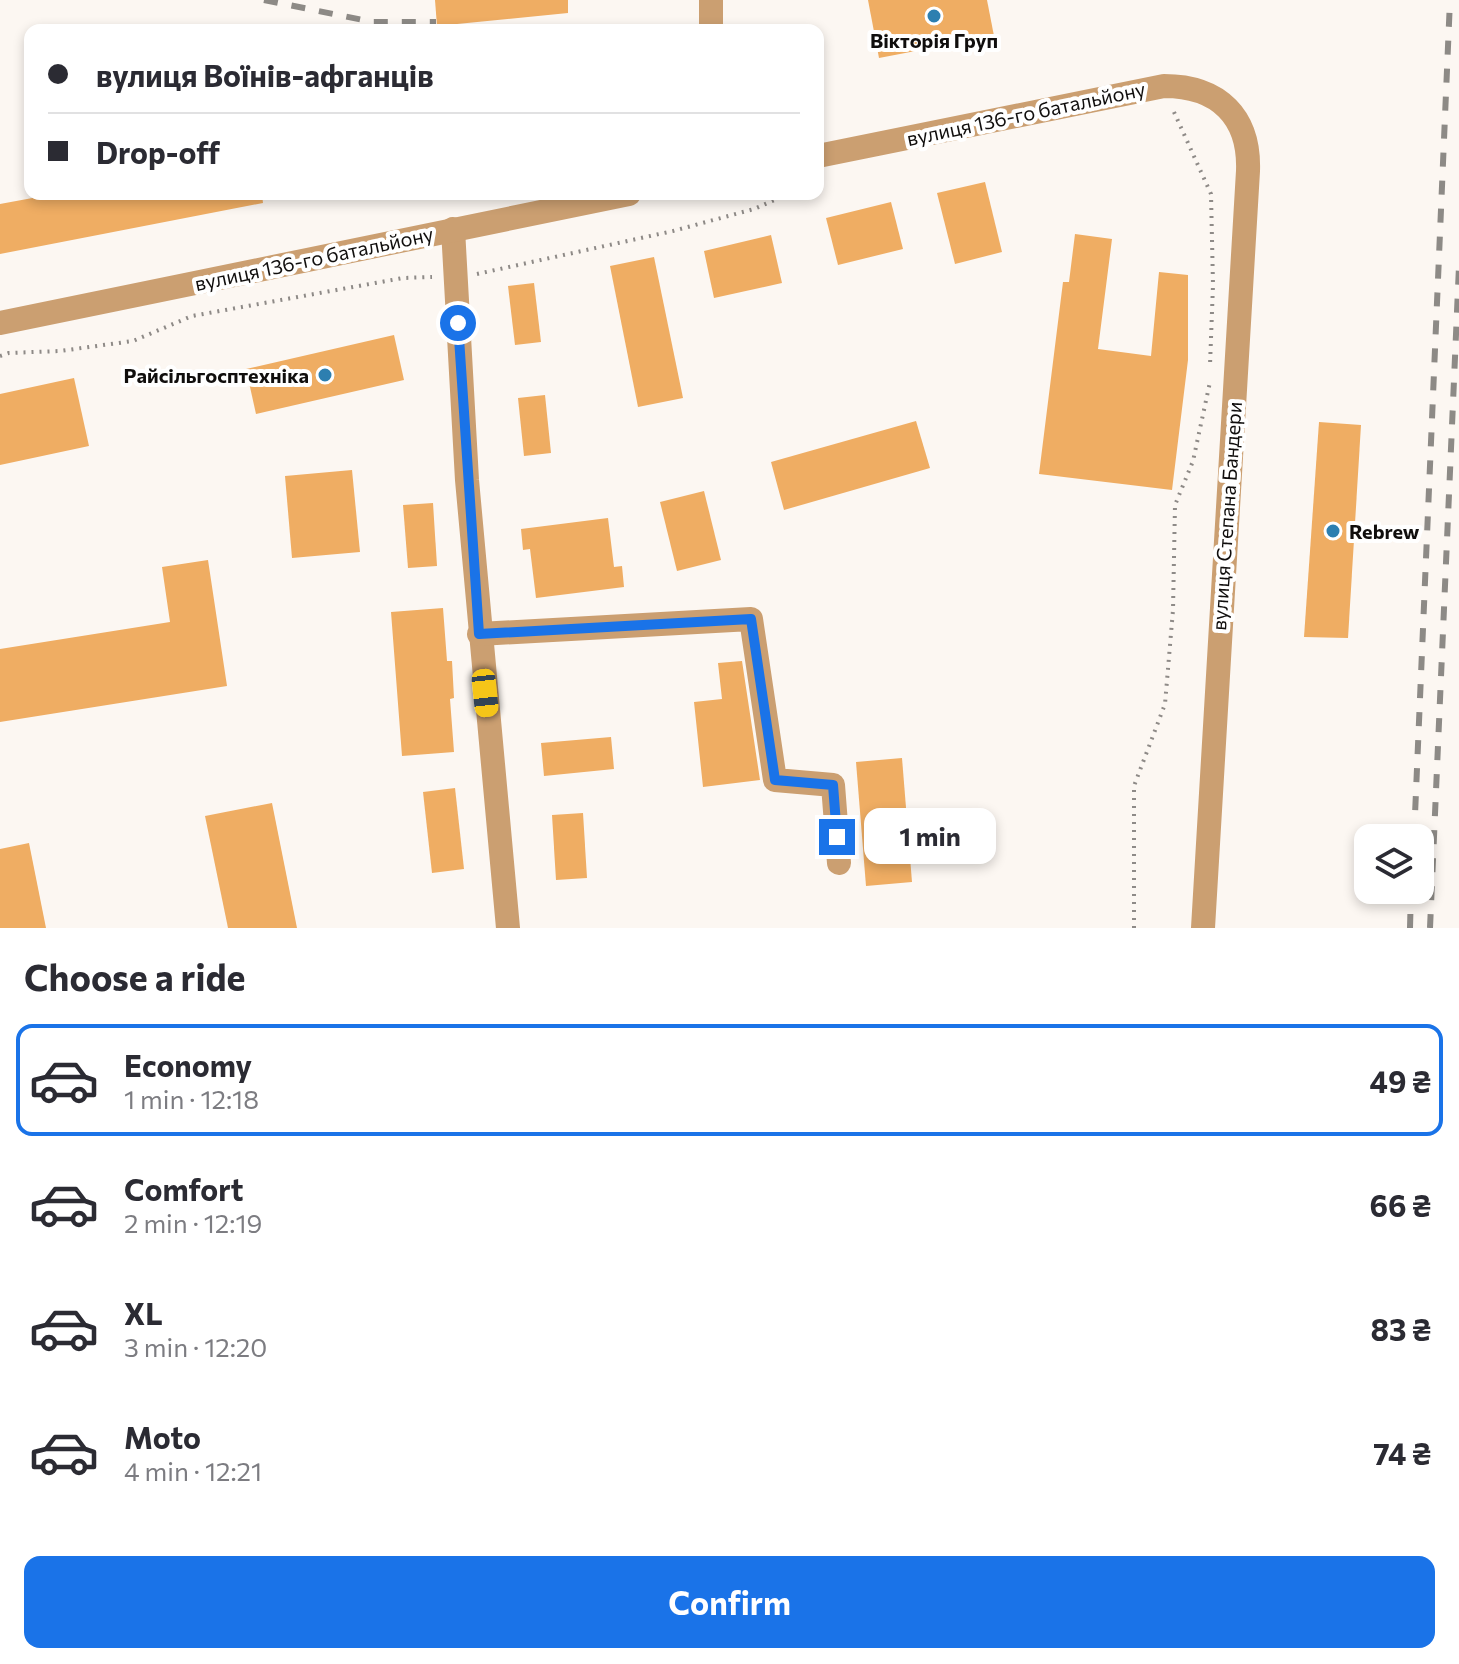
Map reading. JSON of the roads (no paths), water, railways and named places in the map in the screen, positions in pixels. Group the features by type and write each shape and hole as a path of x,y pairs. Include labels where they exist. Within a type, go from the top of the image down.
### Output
{"street":[{"path":"711,0 711,24"},
{"name":"вулиця 136-го батальйону","path":"824,155 1153,87 1194,89 1229,109"},
{"name":"вулиця Степана Бандери","path":"1203,928 1248,171 1245,137 1229,109"},
{"name":"вулиця 136-го батальйону","path":"0,323 599,200"},
{"path":"453,229 479,634 508,928"},
{"path":"479,634 751,619 775,780 833,785 839,863"}],"railway":[{"path":"264,0 373,22 436,22"},
{"path":"1415,824 1450,0"},
{"path":"1430,928 1459,266"},
{"path":"1410,928 1411,904"}],"place":[{"name":"Вікторія Груп","path":"934,16"},
{"name":"Райсільгосптехніка","path":"325,375"},
{"name":"Rebrew","path":"1333,531"}]}
